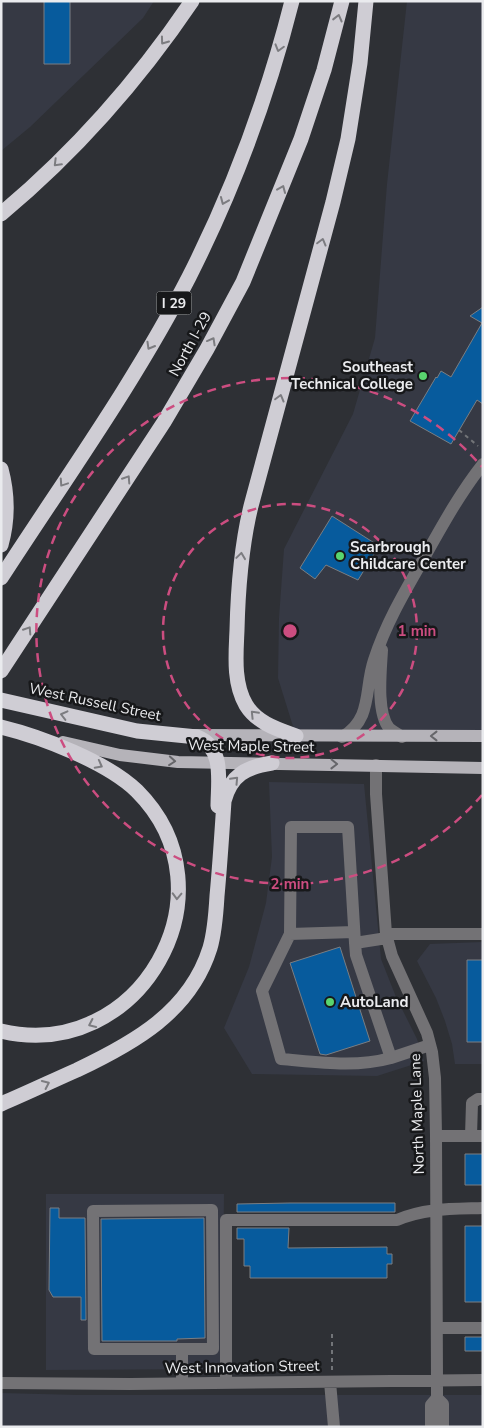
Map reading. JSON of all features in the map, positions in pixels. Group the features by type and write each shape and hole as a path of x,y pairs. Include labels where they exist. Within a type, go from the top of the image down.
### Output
{"highway":[{"path":"1,214 44,177 115,102 156,52 192,1"},
{"name":"I 29","path":"1,578 134,374 188,277 229,188 254,125 292,1"},
{"name":"North I-29","path":"1,671 168,414 212,341 242,282 301,139 324,70 342,1"},
{"path":"296,736 263,723 246,705 240,693 236,657 238,580 251,506 333,202 348,139 359,72 366,1"},
{"path":"1,469 6,500 6,519 1,545"},
{"name":"West Russell Street","path":"1,700 121,728 198,737 203,739 215,752 218,763"},
{"path":"1,728 21,732 90,760 115,774 137,791 160,821 168,838 174,856 178,893 172,932 166,950 157,967 132,997 118,1009 84,1027 65,1033 28,1036 1,1031"},
{"path":"218,763 218,895"},
{"path":"1,1104 131,1043 174,1010 203,967 214,933 224,801 227,791 232,782 246,770 255,766 272,763"}],"main road":[{"name":"West Maple Street","path":"21,732 120,755 178,762 483,768"},
{"name":"West Maple Street","path":"181,735 483,736"}],"street":[{"path":"342,736 352,731 364,715 368,679 393,613 441,528 471,479 483,464"},
{"path":"383,636 381,670 382,713 390,729 402,736"},
{"name":"North Maple Lane","path":"376,765 376,794 386,936 392,956 419,1012 430,1045 435,1078 438,1398"},
{"path":"391,1058 356,955 348,828 291,827 290,934 262,992 280,1059 349,1064 376,1062 391,1058 430,1045"},
{"path":"290,934 354,938 483,934"},
{"path":"436,1136 477,1136 472,1103 483,1098"},
{"path":"226,1383 226,1220 397,1220 414,1213 436,1209 483,1208"},
{"path":"212,1210 213,1349 182,1349 94,1349 93,1211 212,1210"},
{"path":"437,1328 483,1328"},
{"path":"182,1349 182,1383"},
{"name":"West Innovation Street","path":"1,1383 483,1380"},
{"path":"331,1382 334,1427"},
{"path":"431,1427 431,1405 438,1398 443,1404 443,1427"}],"path":[{"path":"459,430 478,446"},
{"path":"331,1382 332,1334"}],"shaded area":[{"path":"1,1 154,1 143,18 30,127 1,151"},
{"name":"Southeast Technical College","path":"407,1 483,1 483,736 296,736 278,678 279,618 284,549 353,414 375,338 387,184"},
{"path":"269,782 364,784 381,959 396,997 417,1039 424,1061 377,1076 252,1074 224,1028 249,967 266,903 272,857"},
{"path":"483,942 483,1064 455,1064 452,1044 445,1021 436,998 417,961 430,944"},
{"path":"46,1194 224,1194 222,1369 46,1370"},
{"path":"1,1393 78,1395 483,1395 483,1427 1,1427"}],"building":[{"path":"44,1 70,1 70,64 44,64"},
{"path":"483,307 483,404 477,400 451,444 410,421 441,371 451,377 482,323 470,316"},
{"name":"Scarbrough Childcare Center","path":"332,516 379,546 358,580 326,565 315,579 300,568"},
{"name":"AutoLand","path":"340,947 370,1041 326,1055 320,1054 290,963"},
{"path":"467,960 483,960 483,1042 467,1042"},
{"path":"465,1154 483,1154 483,1185 465,1185"},
{"path":"395,1203 395,1212 237,1212 237,1204"},
{"path":"50,1208 59,1208 59,1218 85,1218 86,1320 81,1320 81,1297 53,1297 49,1290"},
{"path":"204,1218 205,1338 177,1339 177,1341 102,1341 101,1219"},
{"path":"465,1226 483,1226 483,1302 465,1302"},
{"path":"237,1228 289,1228 288,1248 387,1247 387,1254 392,1254 392,1264 387,1264 387,1278 250,1278 250,1266 244,1266 244,1239 237,1239"},
{"path":"465,1337 483,1337 483,1351 465,1351"}],"place":[{"name":"Southeast Technical College","path":"423,376"},
{"name":"Scarbrough Childcare Center","path":"340,556"},
{"name":"AutoLand","path":"330,1002"}]}
